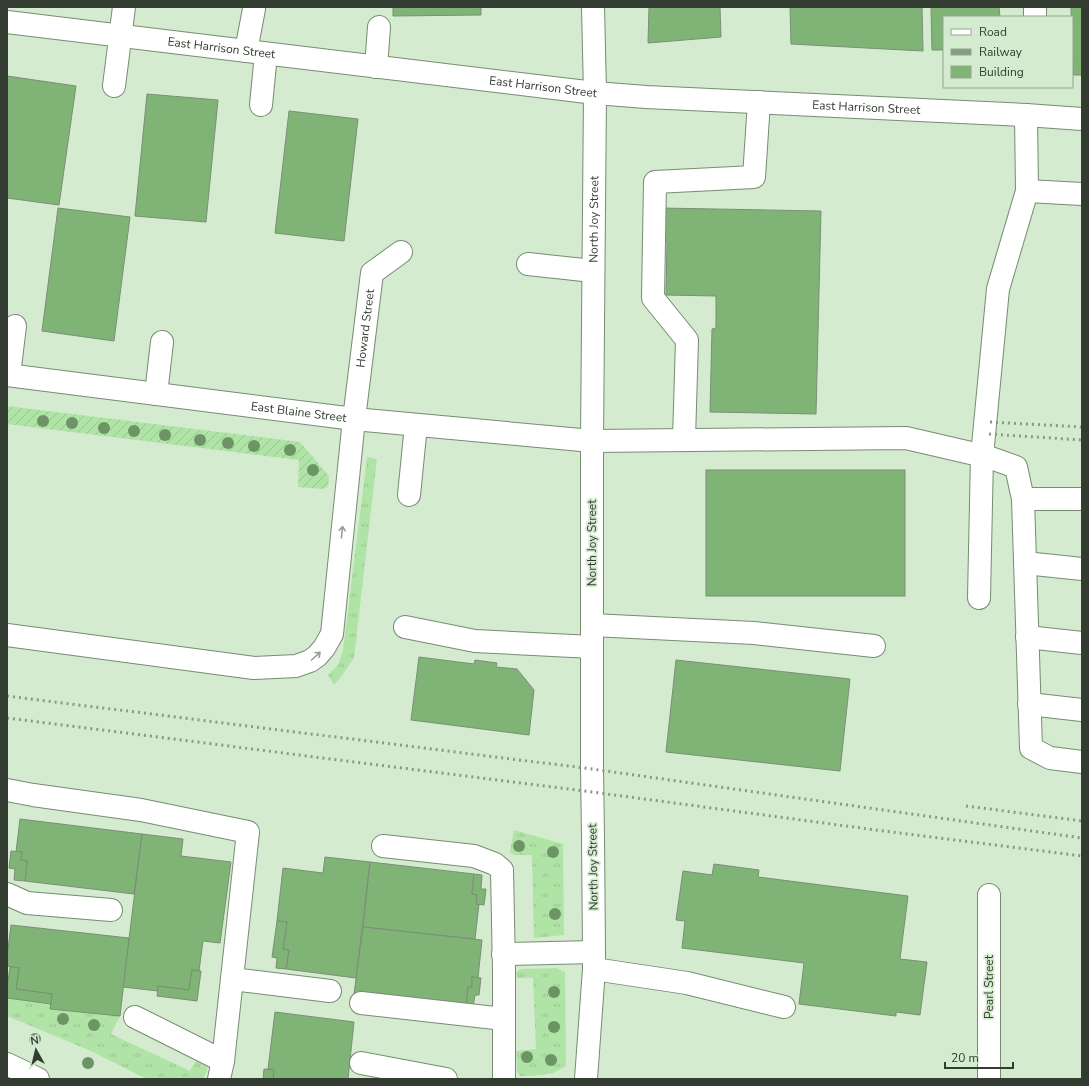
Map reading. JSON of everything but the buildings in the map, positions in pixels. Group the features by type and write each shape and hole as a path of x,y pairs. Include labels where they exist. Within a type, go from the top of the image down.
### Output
{"street":[{"path":"114,86 124,7"},
{"name":"North Joy Street","path":"586,1079 594,961 592,769 592,441 595,93 593,7"},
{"path":"254,8 261,105"},
{"name":"East Harrison Street","path":"7,22 595,93 646,97 1082,119"},
{"path":"376,67 379,27"},
{"path":"684,440 687,340 653,298 655,182 754,177 759,102"},
{"path":"980,598 982,456 998,289 1027,191 1026,115"},
{"path":"1027,191 1082,194"},
{"name":"Howard Street","path":"7,635 254,668 296,666 310,661 316,656 324,648 332,634 346,489 372,273 401,252"},
{"path":"528,264 594,271"},
{"path":"8,375 15,326"},
{"path":"156,394 162,342"},
{"name":"East Blaine Street","path":"8,375 354,419 592,441 906,438 988,457 1016,467 1023,498"},
{"path":"409,495 416,425"},
{"path":"1082,499 1023,498 1030,748 1050,758 1082,762"},
{"path":"1025,563 1082,569"},
{"path":"592,626 754,633 874,646"},
{"path":"405,627 475,641 592,647"},
{"path":"1027,637 1082,643"},
{"path":"1029,704 1082,710"},
{"path":"7,790 141,810 248,832 221,1070 135,1017"},
{"path":"384,846 474,856 496,864 502,870 504,1079"},
{"path":"7,894 28,903 111,910"},
{"name":"Pearl Street","path":"988,1079 989,895"},
{"path":"504,954 594,961 784,1007"},
{"path":"232,979 330,991"},
{"path":"361,1003 504,1019"},
{"path":"361,1063 446,1079"},
{"path":"7,1064 32,1078"}],"green space":[{"path":"7,406 300,442 329,476 328,487 322,489 298,487 299,460 7,424"},
{"path":"367,457 377,459 354,658 334,685 328,675 338,665 343,651"},
{"path":"514,830 563,844 564,935 534,938 532,855 514,855 510,852"},
{"path":"556,968 565,972 566,1066 553,1073 520,1076 517,1072 516,1051 536,1049 533,978 517,978 516,972 521,969"},
{"path":"7,998 51,1004 51,1009 120,1016 111,1034 190,1071 197,1059 207,1061 208,1066 206,1073 203,1079 147,1079 91,1051 7,1016"}],"railway":[{"path":"990,422 1082,427"},
{"path":"989,434 1082,440"},
{"path":"7,696 592,769 1082,838"},
{"path":"7,718 1082,856"},
{"path":"966,806 1082,821"}]}
